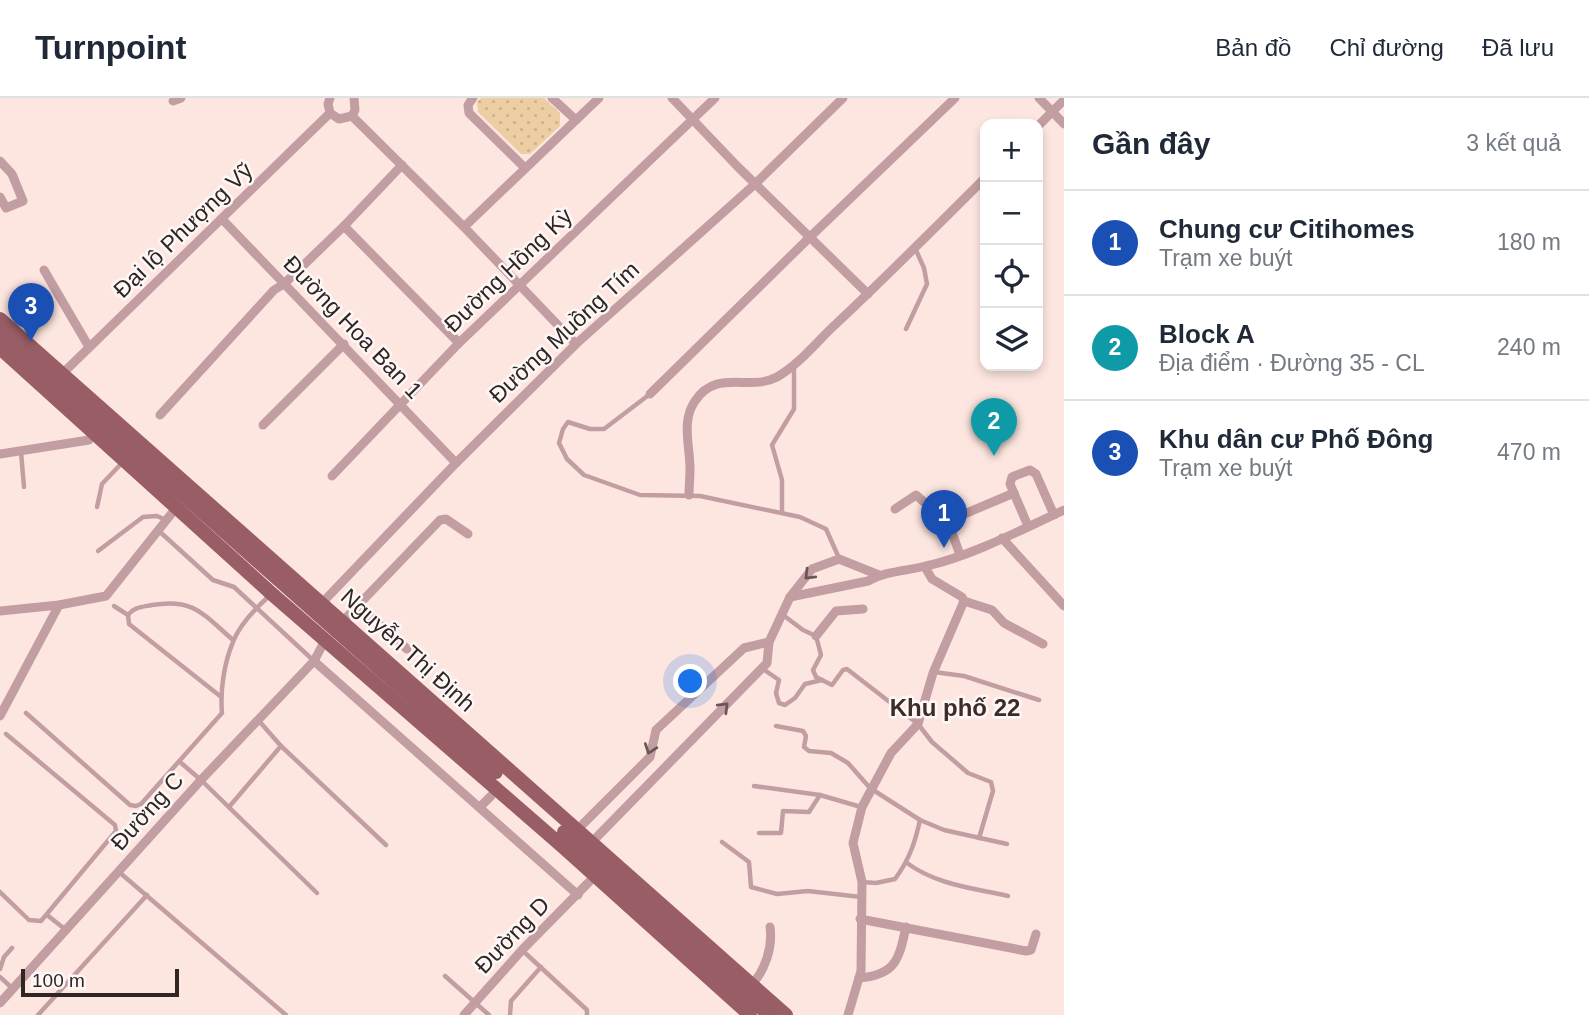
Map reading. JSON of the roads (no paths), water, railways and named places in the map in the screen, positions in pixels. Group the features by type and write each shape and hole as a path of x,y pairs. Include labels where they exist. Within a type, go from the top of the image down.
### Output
{"main road":[{"name":"Nguyễn Thị Định","path":"0,319 62,374 310,616 581,855 750,1015"},
{"name":"Nguyễn Thị Định","path":"0,333 331,635 566,842 769,1015"},
{"name":"Nguyễn Thị Định","path":"0,348 172,514"},
{"name":"Nguyễn Thị Định","path":"0,360 94,438 119,466 265,600 310,616"},
{"name":"Nguyễn Thị Định","path":"331,635 485,801 566,842"},
{"name":"Nguyễn Thị Định","path":"581,855 589,882 736,1015"},
{"name":"Nguyễn Thị Định","path":"581,855 786,1015"}],"street":[{"path":"330,98 330,113 339,119 352,116"},
{"path":"352,116 355,110 354,98"},
{"path":"473,98 467,105 469,113 525,169"},
{"path":"552,98 576,120"},
{"path":"464,227 599,98"},
{"path":"672,98 755,184 868,294"},
{"name":"Đường Hồng Kỳ","path":"332,476 459,343 715,98"},
{"name":"Đường Muồng Tím","path":"310,616 456,463 576,344 755,184 843,98"},
{"path":"650,394 956,98"},
{"path":"1039,98 1064,124"},
{"path":"1043,121 1064,100"},
{"name":"Đại lộ Phượng Vỹ","path":"62,374 330,113"},
{"path":"352,116 464,227 576,344"},
{"path":"0,161 12,174 23,201 6,208 0,197"},
{"path":"160,415 274,290 284,284 344,226 402,165"},
{"path":"689,495 687,419 694,402 708,387 729,381 753,383 776,377 793,364 981,182"},
{"name":"Đường Hoa Ban 1","path":"222,219 456,463"},
{"path":"344,226 459,343"},
{"path":"44,270 89,347"},
{"path":"263,425 344,344"},
{"path":"0,454 94,438"},
{"path":"1028,526 1010,484 1012,477 1030,470 1036,474 1054,515"},
{"path":"949,524 950,520 1014,493"},
{"path":"895,509 916,495 949,524 960,555"},
{"path":"790,597 868,581 879,575 925,567 1002,538 1064,510"},
{"path":"0,611 59,605 106,596 172,514"},
{"name":"Đường C","path":"0,1003 201,780 314,661 331,635 440,520 446,519 468,534"},
{"path":"1002,538 1064,606"},
{"path":"581,855 767,663 769,642 790,597 812,569 839,559 879,575"},
{"path":"925,567 932,579 962,597 964,601 992,611 1004,623 1043,644"},
{"path":"848,1015 861,971 862,882 853,842 862,807 891,753 918,724 933,672 964,601"},
{"path":"0,716 59,605"},
{"path":"358,606 407,649"},
{"path":"816,636 836,611 863,609"},
{"path":"566,842 650,757 656,730 744,648 769,642"},
{"path":"314,661 485,801 578,895"},
{"name":"Đường D","path":"464,1015 589,882"},
{"path":"860,919 1026,951 1034,946 1037,934"},
{"path":"751,986 764,966 770,943 770,927"},
{"path":"859,978 874,976 894,966 906,927"}],"lane":[{"path":"906,329 927,284 915,247"},
{"path":"782,513 782,480 772,444 794,410 793,364"},
{"path":"650,394 604,429 590,429 568,422 559,443 567,459 584,475 640,495 689,495 800,517 826,529 839,559"},
{"path":"21,451 24,487"},
{"path":"96,507 102,484 119,466"},
{"path":"98,551 143,517 172,514"},
{"path":"159,530 213,580 265,600 314,661"},
{"path":"26,713 130,805 141,804 222,713 220,696 233,640 265,600"},
{"path":"128,615 135,608 170,603 190,606 233,640"},
{"path":"114,606 128,615"},
{"path":"128,615 129,624 220,696"},
{"path":"783,615 816,636 821,655 813,670 816,677 832,685 843,670 847,669 918,724 932,743 968,773 991,782 994,787 979,838"},
{"path":"762,668 779,680 776,693 779,703 785,705 795,698 806,684 822,680"},
{"path":"933,672 964,676 1039,700"},
{"path":"259,720 281,746 386,845"},
{"path":"776,726 803,732 806,736 804,747 809,751 831,753 848,763 870,789 920,820 944,830 1007,844"},
{"path":"0,892 29,920 41,921 116,835 116,828 6,734"},
{"path":"229,807 281,746"},
{"path":"180,762 317,893"},
{"path":"754,786 820,795 862,807"},
{"path":"759,833 781,833 783,811 810,812 820,795"},
{"path":"862,882 876,883 895,879 907,863 920,820"},
{"path":"722,842 749,862 751,887 777,894 808,891 861,897"},
{"path":"907,863 942,882 1008,896"},
{"path":"119,871 286,1015"},
{"path":"38,1015 147,895"},
{"path":"47,915 66,930"},
{"path":"0,969 4,957 12,948"},
{"path":"523,950 587,1010 587,1015"},
{"path":"510,1015 510,1001 541,967"},
{"path":"0,976 13,988"},
{"path":"445,976 489,1015"}],"place":[{"name":"Khu dân cư Phố Đông","path":"31,341"},
{"name":"Block A","path":"994,456"},
{"name":"Chung cư Citihomes","path":"944,548"}],"district":[{"name":"Khu phố 22","path":"955,708"}]}
